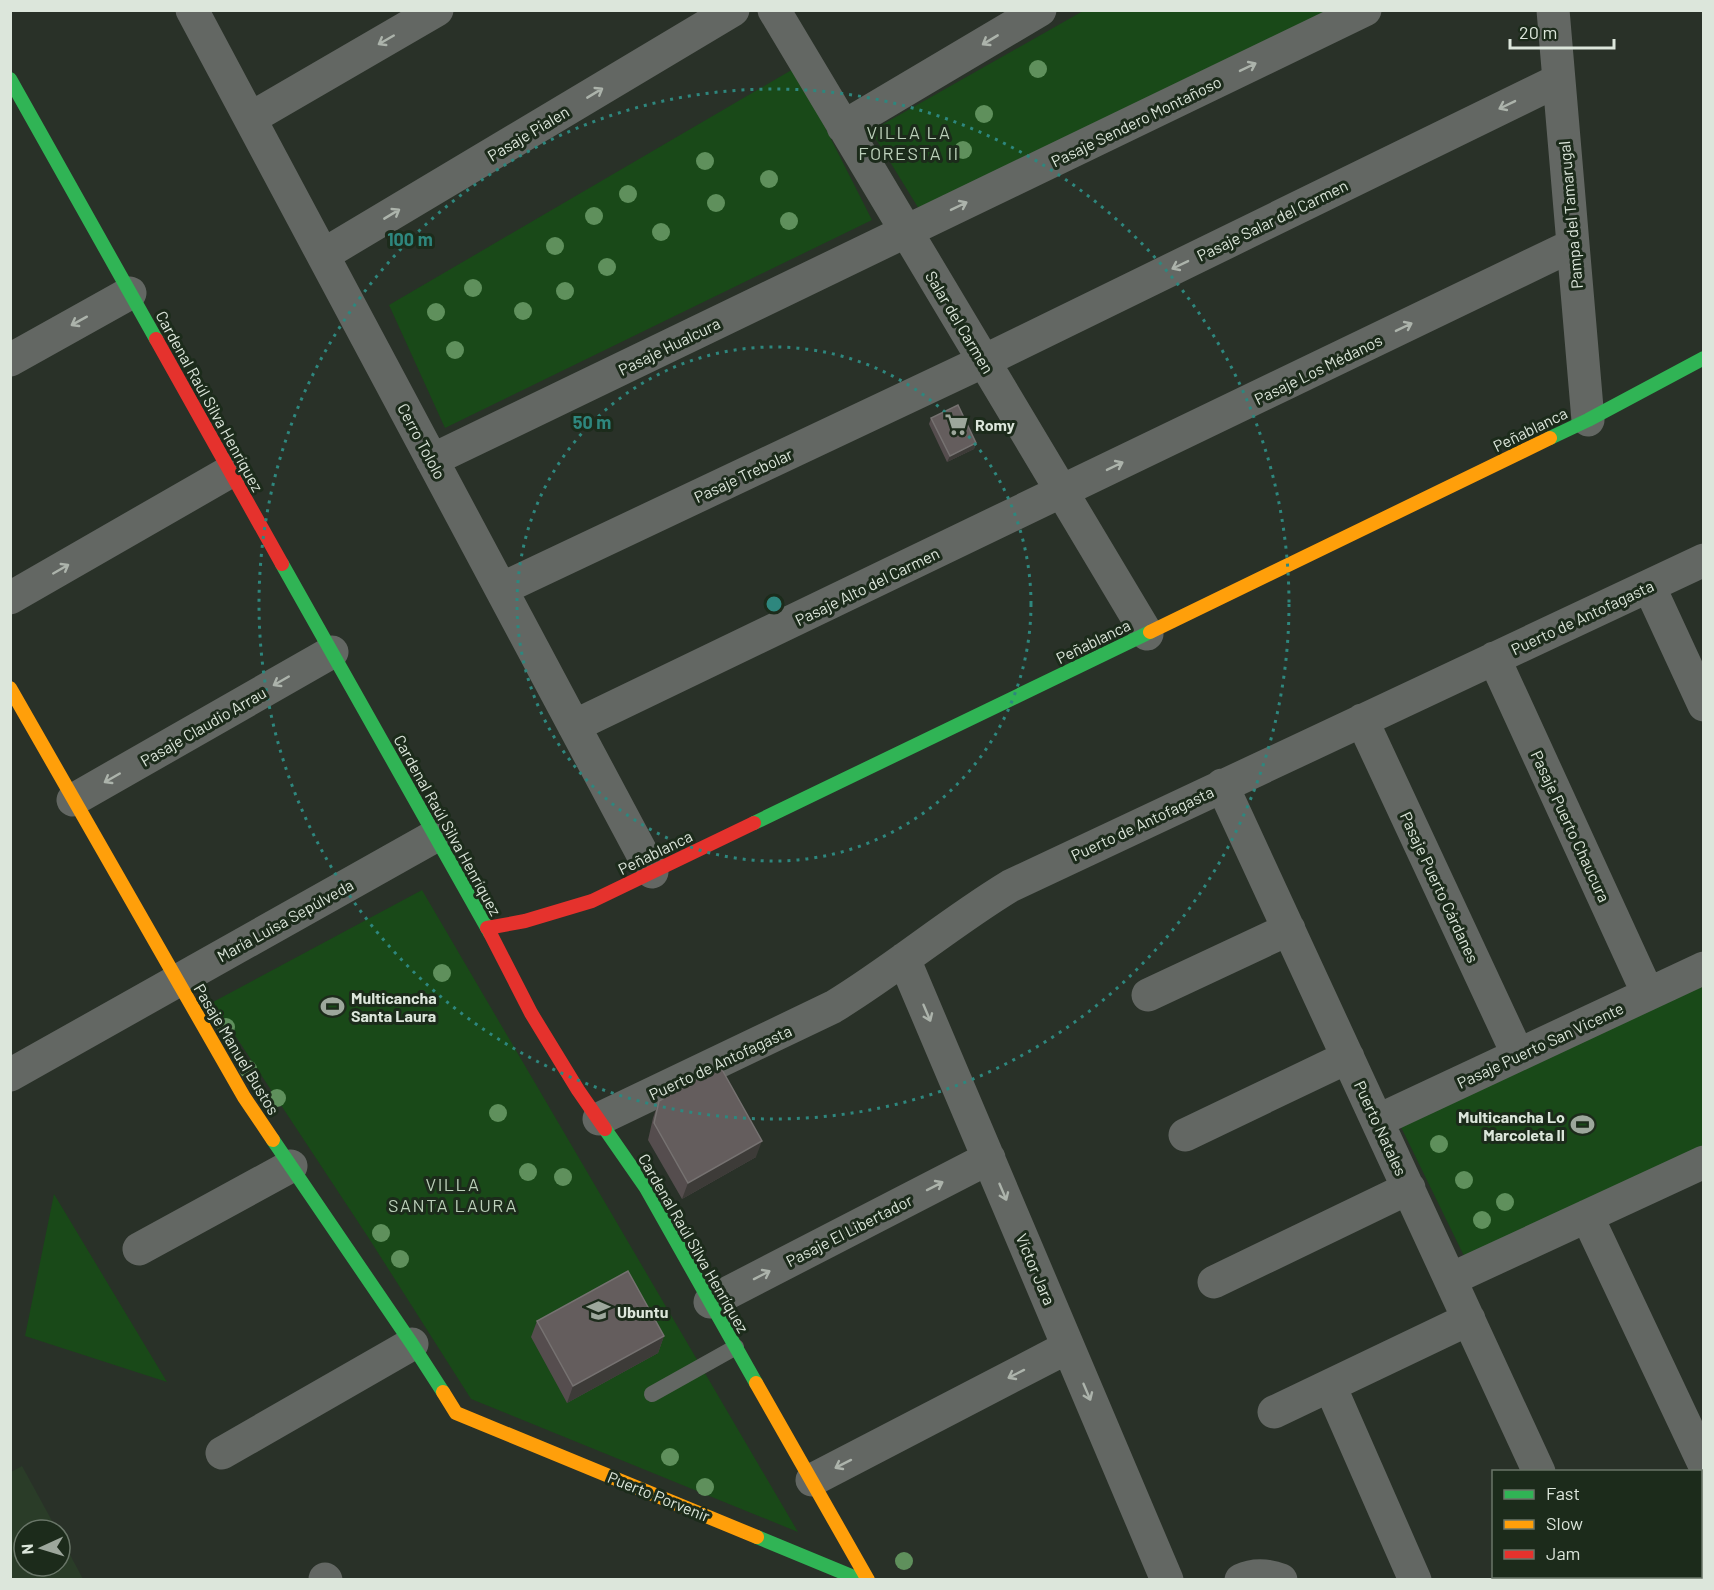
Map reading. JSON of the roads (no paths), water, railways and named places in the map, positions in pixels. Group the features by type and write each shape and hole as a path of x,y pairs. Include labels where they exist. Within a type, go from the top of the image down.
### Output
{"street":[{"name":"Cerro Tololo","path":"192,10 652,872"},
{"path":"251,118 437,10"},
{"name":"Pasaje Pialen","path":"323,255 733,10"},
{"name":"Salar del Carmen","path":"774,10 1147,634"},
{"path":"843,127 1040,10"},
{"name":"Pasaje Sendero Montañoso","path":"906,231 1365,10"},
{"name":"Pampa del Tamarugal","path":"1553,10 1588,420"},
{"name":"Cardenal Raúl Silva Henríquez","path":"10,79 20,118 130,292 487,928 548,1041 578,1090 646,1188 868,1580"},
{"name":"Pasaje Salar del Carmen","path":"984,361 1559,80"},
{"name":"Pasaje Hualcura","path":"432,460 906,231"},
{"name":"Pasaje Los Médanos","path":"1062,492 1573,245"},
{"path":"10,360 130,292"},
{"name":"Peñablanca","path":"487,928 525,921 592,901 1588,420 1704,358"},
{"name":"Pasaje Trebolar","path":"501,589 984,361"},
{"path":"10,598 231,471"},
{"name":"Pasaje Alto del Carmen","path":"574,726 1062,492"},
{"name":"Puerto de Antofagasta","path":"599,1119 833,1007 861,990 978,905 1010,886 1704,560"},
{"path":"1649,585 1704,705"},
{"name":"Pasaje Claudio Arrau","path":"74,800 332,652"},
{"name":"Pasaje Puerto Chaucura","path":"1494,658 1648,994"},
{"name":"Pasaje Manuel Bustos","path":"10,688 244,1096 456,1413"},
{"name":"Pasaje Puerto Cárdanes","path":"1362,720 1518,1055"},
{"name":"Puerto Natales","path":"1222,785 1538,1470"},
{"name":"María Luisa Sepúlveda","path":"10,1075 435,836"},
{"path":"1148,995 1289,929"},
{"name":"Víctor Jara","path":"904,959 1167,1580"},
{"name":"Pasaje Puerto San Vicente","path":"1377,1121 1704,968"},
{"path":"1185,1135 1348,1057"},
{"name":"Pasaje El Libertador","path":"710,1302 989,1158"},
{"path":"1450,1279 1704,1162"},
{"path":"139,1249 291,1166"},
{"path":"1214,1282 1409,1188"},
{"path":"1587,1216 1704,1464"},
{"path":"1274,1412 1469,1319"},
{"path":"222,1453 412,1344"},
{"path":"812,1480 1068,1347"},
{"path":"1330,1386 1415,1580"},
{"name":"Puerto Porvenir","path":"456,1413 861,1580"},
{"path":"1241,1580 1268,1576 1281,1580"}],"lane":[{"path":"652,1394 736,1347"}],"place":[{"name":"Romy","path":"957,424"},
{"name":"Multicancha Santa Laura","path":"333,1006"},
{"name":"Multicancha Lo Marcoleta II","path":"1583,1125"},
{"name":"Ubuntu","path":"599,1311"}],"district":[{"name":"VILLA LA FORESTA II","path":"909,142"},
{"name":"VILLA SANTA LAURA","path":"453,1194"}]}
